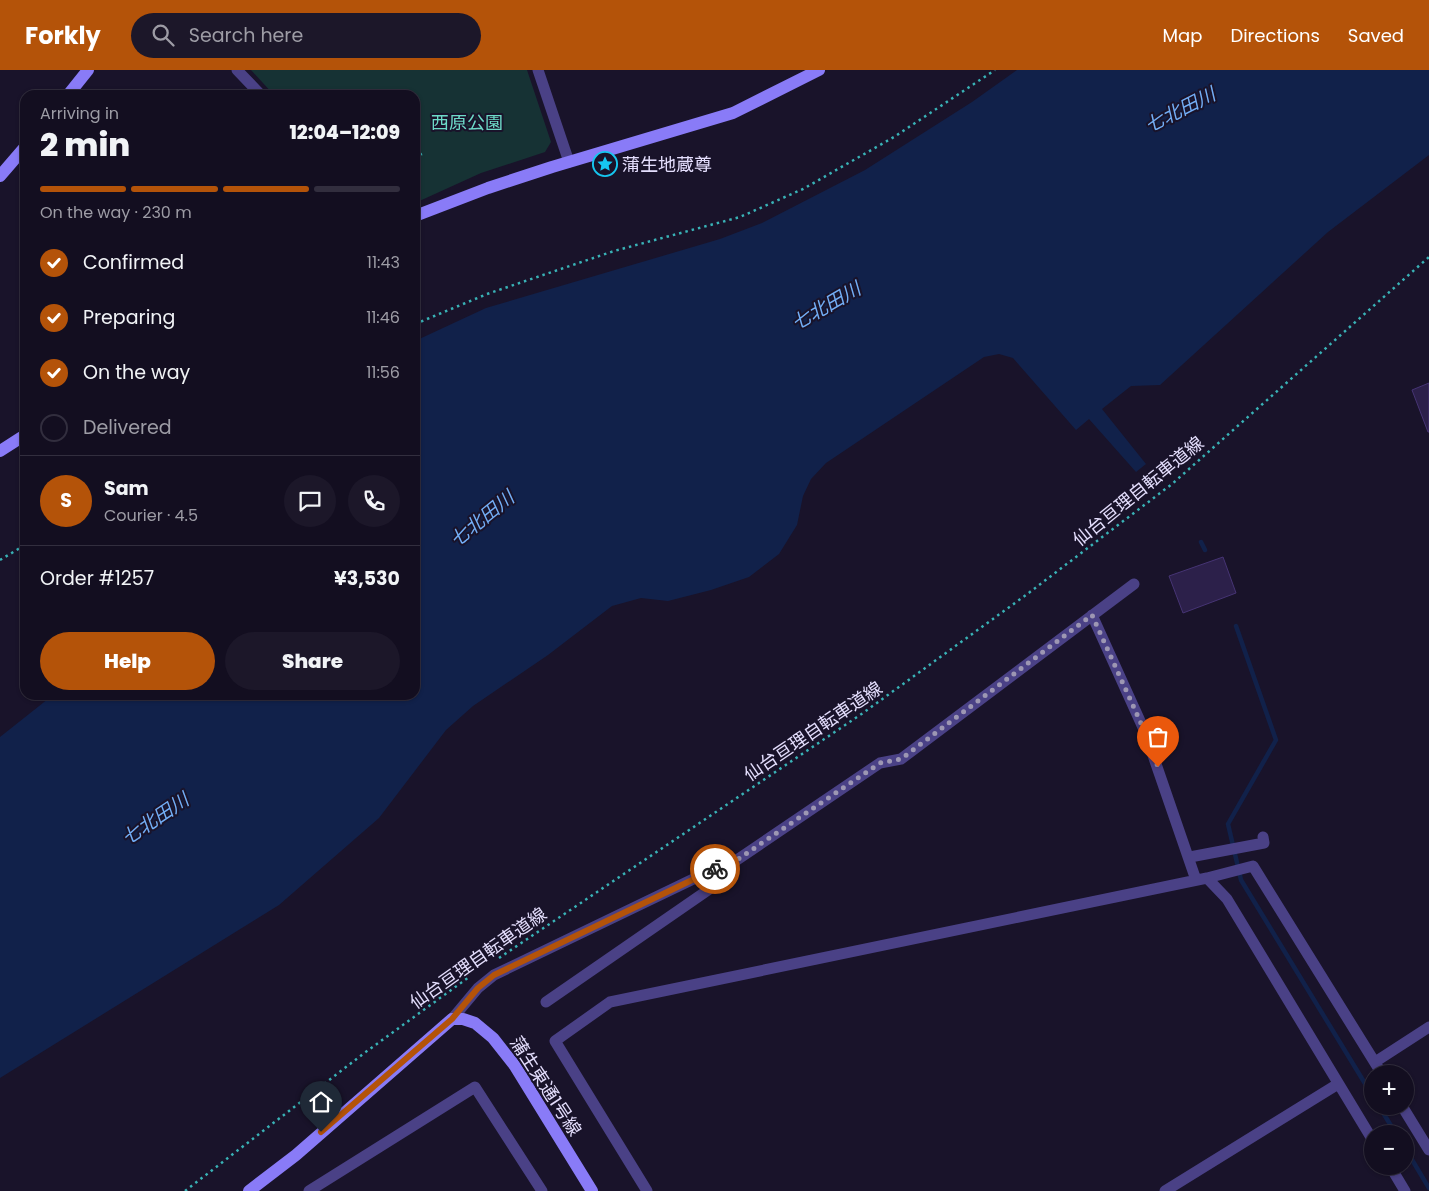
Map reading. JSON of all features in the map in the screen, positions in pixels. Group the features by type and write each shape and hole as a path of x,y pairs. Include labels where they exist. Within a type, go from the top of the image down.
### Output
{"street":[{"path":"72,90 88,70"},
{"path":"237,70 256,90"},
{"path":"538,70 569,162"},
{"path":"420,214 488,188 733,113 819,70"},
{"path":"0,176 20,153"},
{"path":"0,451 20,439"},
{"path":"546,1002 711,888 725,868 880,763 901,759 1134,584"},
{"path":"1092,615 1145,732 1196,871 1227,898 1364,1126"},
{"path":"1196,871 1215,854 1264,843 1263,837"},
{"path":"647,1191 555,1041 610,1002 1196,871 1221,874 1253,866 1377,1065"},
{"path":"248,1191 296,1155 452,1019 478,988 494,975 712,870 725,868"},
{"name":"蒲生東通1号線","path":"452,1019 463,1019 475,1023 493,1038 515,1066 592,1191"},
{"path":"1375,1062 1429,1027"},
{"path":"1165,1191 1338,1084"},
{"path":"309,1191 474,1087 542,1191"},
{"path":"1408,1115 1429,1150"},
{"path":"1395,1175 1405,1191"}],"path":[{"path":"420,322 487,294 614,251 740,217 803,189 894,137 995,70"},
{"name":"仙台亘理自転車道線","path":"491,963 864,714 1026,595 1172,484 1429,257"},
{"path":"0,560 20,548"},
{"name":"仙台亘理自転車道線","path":"185,1191 363,1054 475,973"}],"green space":[{"name":"西原公園","path":"251,70 527,70 551,142 545,152 481,173 420,201 420,90 269,90"}],"water":[{"name":"七北田川","path":"1017,70 1429,70 1429,155 1328,232 1160,385 1131,386 1102,409 1146,464 1136,472 1089,419 1076,430 1013,358 999,354 984,357 826,463 811,479 803,496 797,525 779,554 749,577 711,590 668,601 641,598 612,606 548,655 473,706 446,730 379,818 279,905 0,1078 0,737 47,700 420,700 420,339 486,308 720,239 762,223 865,170 972,102"}],"building":[{"path":"1429,383 1429,432 1428,432 1412,390"},
{"path":"1223,557 1236,593 1183,613 1169,576"}],"waterway":[{"path":"1201,542 1205,550"},
{"path":"1236,626 1276,740 1228,824 1241,880 1364,1082"},
{"path":"1384,1115 1391,1125"},
{"path":"1414,1163 1429,1188"}],"way so far":[{"path":"715,869 725,868 880,763 901,759 1092,615 1145,732 1158,767"}],"place":[{"name":"蒲生地蔵尊","path":"605,164"}],"route":[{"path":"321,1132 452,1019 478,988 494,975 715,869"}]}
